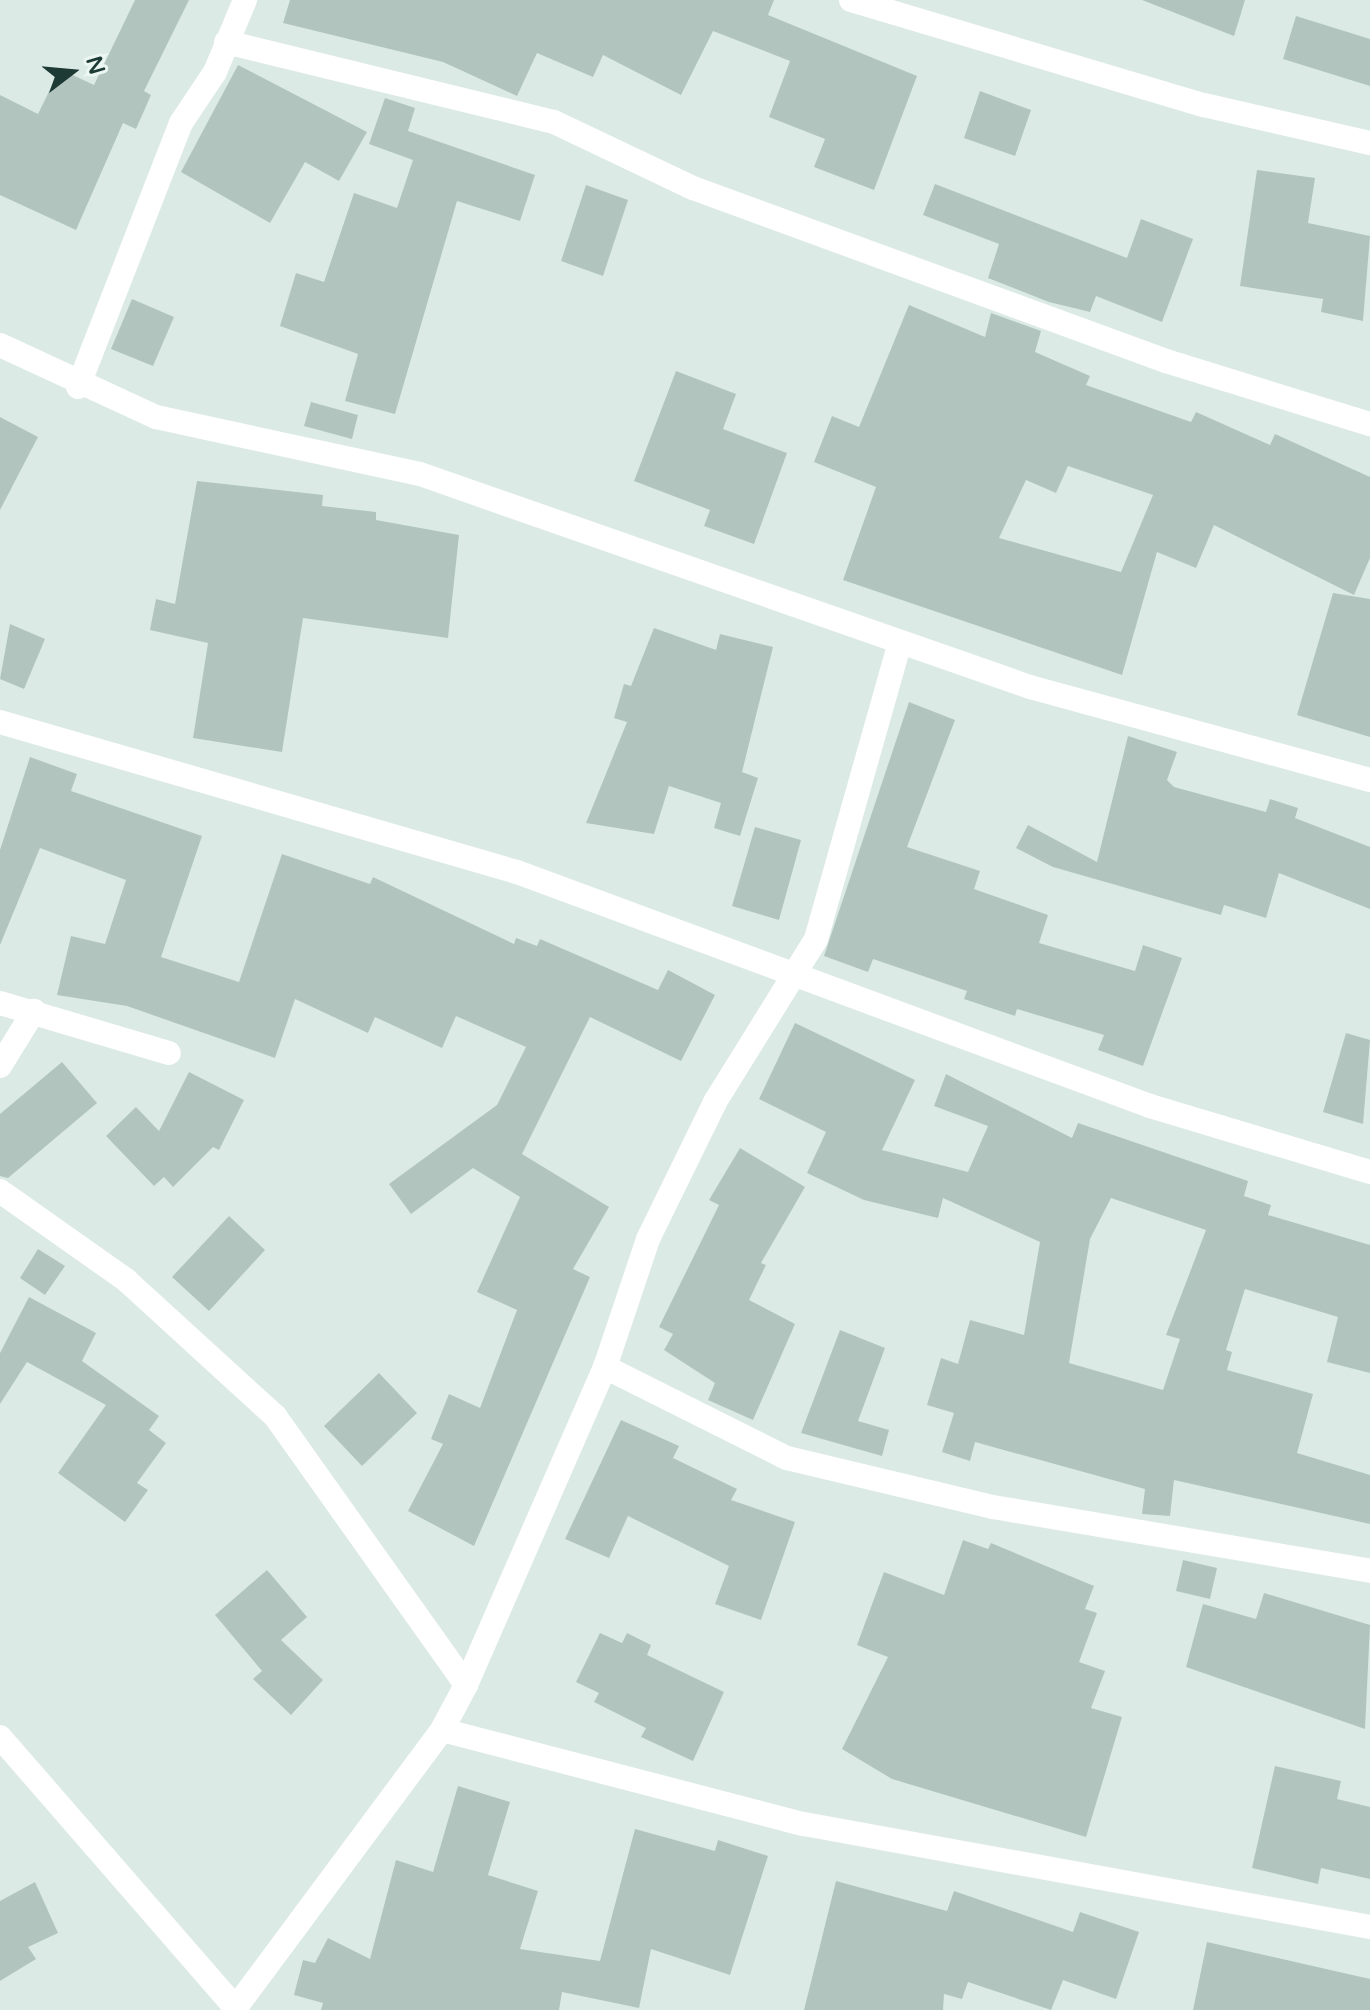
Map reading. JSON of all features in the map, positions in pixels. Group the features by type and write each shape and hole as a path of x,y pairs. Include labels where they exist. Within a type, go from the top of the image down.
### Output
{"street":[{"path":"78,387 181,123 226,42 245,0"},
{"path":"851,0 1174,97 1370,143"},
{"path":"226,42 554,122 693,188 1166,361 1370,424"},
{"path":"0,345 78,387 156,417 420,474 1030,687 1370,780"},
{"path":"0,1737 235,2010 442,1730 466,1685 605,1367 648,1239 715,1102 816,939 900,642"},
{"path":"0,722 517,872 793,980 1150,1106 1370,1172"},
{"path":"0,1003 169,1053"},
{"path":"0,1066 34,1011"},
{"path":"0,1191 126,1280 275,1416 466,1685"},
{"path":"605,1367 787,1458 993,1507 1370,1571"},
{"path":"442,1730 804,1824 1370,1927"}],"building":[{"path":"135,0 189,0 144,91 151,95 136,129 123,123 76,230 0,195 0,95 38,114 60,69 94,85"},
{"path":"290,0 774,0 768,15 917,76 874,190 814,167 825,139 769,117 790,61 713,31 681,95 603,55 593,77 537,53 517,96 443,62 283,23"},
{"path":"1142,0 1245,0 1234,36"},
{"path":"1296,16 1370,39 1370,86 1283,59"},
{"path":"238,65 367,132 339,181 305,162 270,223 181,172"},
{"path":"980,91 1031,110 1015,156 964,138"},
{"path":"385,98 415,108 408,131 535,175 520,221 457,201 395,414 345,401 358,354 280,326 296,273 324,282 354,193 397,208 413,160 369,144"},
{"path":"1257,170 1315,178 1308,223 1370,236 1363,321 1321,312 1323,299 1240,286"},
{"path":"935,184 1127,258 1141,219 1193,239 1162,322 1096,296 1090,312 1049,302 988,278 999,244 923,215"},
{"path":"586,185 628,200 603,276 561,261"},
{"path":"132,299 174,317 153,366 111,349"},
{"path":"909,305 985,337 991,313 1041,331 1035,352 1090,376 1086,385 1191,422 1196,412 1270,445 1275,434 1370,477 1370,558 1354,595 1214,525 1196,568 1157,552 1122,675 843,580 876,487 814,462 832,416 859,427","holes":["1068,466 1153,495 1121,572 999,538 1026,480 1056,493"]},
{"path":"676,371 736,394 723,429 787,453 754,544 704,526 710,510 634,481"},
{"path":"311,402 358,415 352,439 304,426"},
{"path":"0,417 38,437 0,510"},
{"path":"197,481 323,495 322,506 376,512 376,520 459,535 448,638 303,618 282,752 193,738 208,643 150,630 156,599 175,604"},
{"path":"1333,593 1370,599 1370,737 1297,715"},
{"path":"10,624 45,639 24,689 0,679"},
{"path":"654,628 716,650 720,634 773,647 742,772 758,778 740,836 714,828 721,803 669,786 654,834 586,823 627,722 614,718 624,684 631,686"},
{"path":"909,702 955,720 907,847 980,871 974,889 1048,915 1039,943 1135,971 1143,945 1182,958 1143,1066 1098,1050 1104,1035 1017,1009 1015,1016 964,999 967,991 873,959 868,972 824,956"},
{"path":"1128,736 1177,752 1167,780 1174,787 1266,812 1270,799 1298,808 1295,818 1370,847 1370,909 1279,873 1266,918 1224,905 1221,915 1053,867 1016,848 1028,825 1097,862"},
{"path":"30,757 77,774 71,791 202,836 161,957 239,982 282,854 370,884 373,877 514,944 516,938 537,946 540,939 658,990 668,970 715,995 681,1061 590,1017 522,1154 609,1207 573,1269 590,1277 474,1546 408,1511 443,1444 431,1439 449,1394 480,1408 517,1310 477,1292 520,1197 473,1168 411,1214 389,1184 497,1105 526,1047 456,1016 442,1048 375,1017 368,1033 295,999 275,1058 127,1006 57,995 71,936 105,944 126,880 40,848 0,945 0,850"},
{"path":"755,827 801,840 779,920 732,906"},
{"path":"795,1023 915,1080 882,1150 968,1172 988,1126 934,1106 946,1074 1072,1138 1078,1123 1248,1181 1244,1196 1271,1205 1268,1215 1370,1245 1370,1373 1327,1362 1338,1317 1245,1289 1226,1350 1232,1352 1227,1370 1313,1394 1297,1453 1370,1475 1370,1524 1174,1480 1170,1516 1142,1514 1145,1489 975,1442 970,1461 942,1452 954,1413 927,1405 941,1358 958,1364 970,1320 1024,1335 1040,1242 943,1198 938,1218 864,1200 807,1173 826,1132 759,1099","holes":["1111,1198 1206,1230 1166,1335 1180,1339 1163,1390 1069,1363 1090,1239"]},
{"path":"1346,1033 1370,1040 1363,1124 1323,1112"},
{"path":"62,1062 97,1103 8,1178 0,1176 0,1114"},
{"path":"189,1072 244,1100 219,1150 213,1147 173,1187 164,1177 154,1186 106,1136 136,1107 159,1131"},
{"path":"740,1148 805,1187 761,1263 766,1265 749,1300 795,1324 753,1420 708,1400 715,1383 664,1350 673,1334 659,1327 719,1205 709,1200"},
{"path":"229,1216 265,1250 209,1311 172,1277"},
{"path":"38,1249 65,1266 45,1295 20,1278"},
{"path":"29,1297 96,1333 82,1361 159,1416 149,1430 166,1443 137,1483 148,1490 125,1522 58,1473 106,1405 27,1362 0,1404 0,1353"},
{"path":"840,1330 885,1348 858,1421 889,1430 882,1456 801,1433"},
{"path":"379,1373 417,1413 362,1466 324,1426"},
{"path":"621,1420 679,1446 673,1458 737,1489 731,1500 795,1522 761,1620 715,1604 729,1566 628,1516 609,1558 565,1539"},
{"path":"963,1540 988,1549 991,1543 1094,1586 1085,1609 1097,1613 1079,1662 1105,1671 1091,1708 1122,1717 1086,1837 892,1779 842,1749 888,1657 857,1645 884,1572 944,1595"},
{"path":"1183,1560 1217,1568 1210,1599 1176,1591"},
{"path":"267,1570 307,1617 281,1640 323,1680 291,1715 253,1679 262,1671 215,1615"},
{"path":"1264,1593 1370,1625 1365,1729 1186,1667 1203,1604 1256,1619"},
{"path":"600,1633 622,1643 627,1633 651,1645 647,1655 724,1692 693,1761 641,1737 646,1728 594,1702 599,1693 576,1682"},
{"path":"1275,1766 1341,1781 1337,1799 1370,1807 1370,1879 1321,1868 1318,1884 1252,1868"},
{"path":"458,1786 510,1802 488,1875 538,1891 520,1949 600,1961 635,1829 715,1851 718,1840 768,1856 730,1975 651,1949 639,2008 562,1992 559,2010 321,2010 323,2003 294,1995 303,1960 315,1963 328,1938 370,1959 396,1860 433,1872"},
{"path":"836,1881 947,1911 954,1891 1073,1932 1080,1912 1139,1932 1116,1999 1063,1980 1051,2010 968,1982 962,1999 944,1994 943,2010 804,2010"},
{"path":"35,1882 58,1933 28,1947 36,1959 0,1981 0,1901"},
{"path":"1207,1942 1370,1979 1370,2010 1193,2010"}]}
